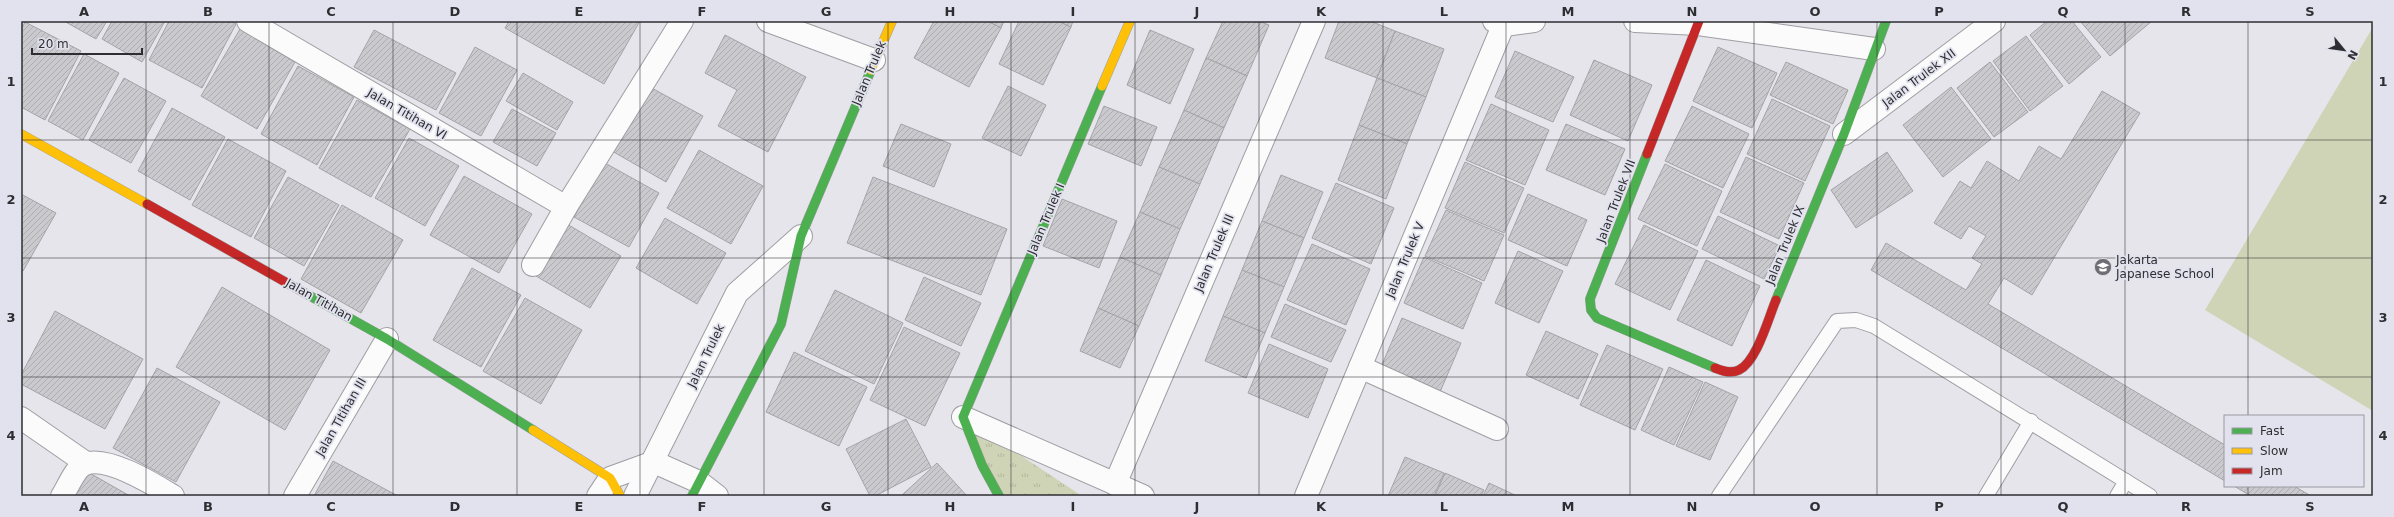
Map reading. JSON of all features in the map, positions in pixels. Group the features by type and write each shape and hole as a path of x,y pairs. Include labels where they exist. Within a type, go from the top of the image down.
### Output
{"street":[{"name":"Jalan Titihan VI","path":"248,21 566,208"},
{"path":"533,265 566,208 682,21"},
{"path":"768,21 874,60"},
{"name":"Jalan Trulek","path":"695,489 781,324 801,236 874,60 892,21"},
{"name":"Jalan Trulek I","path":"963,417 1130,21"},
{"name":"Jalan Trulek III","path":"1116,484 1314,21"},
{"path":"1501,22 1534,21"},
{"path":"1635,21 1699,22 1874,49"},
{"name":"Jalan Trulek IX","path":"1664,346 1724,372 1738,371 1751,360 1844,134 1874,49 1886,21"},
{"name":"Jalan Trulek XII","path":"1844,134 1994,21"},
{"name":"Jalan Trulek V","path":"1306,496 1501,22"},
{"name":"Jalan Trulek VII","path":"1664,346 1597,318 1591,310 1590,299 1699,22"},
{"name":"Jalan Titihan","path":"21,134 387,339 615,487"},
{"name":"Jalan Trulek","path":"635,496 654,462 737,293 801,236"},
{"name":"Jalan Titihan III","path":"295,496 387,339"},
{"path":"1360,367 1498,429"},
{"path":"963,417 1143,496"},
{"path":"963,417 982,465 999,496"},
{"path":"21,418 86,463 111,466 132,472 173,496"},
{"path":"598,496 654,462 695,489 717,496"},
{"path":"62,496 80,468 86,463"}],"lane":[{"path":"1719,496 1837,321 1856,320 1874,326 2032,421 2150,496"},
{"path":"1986,496 2032,421"},
{"path":"2117,496 2126,481"}],"green space":[{"path":"2373,27 2373,411 2205,310"},
{"path":"963,417 1082,496 1002,496"}],"building":[{"path":"64,21 107,21 96,39"},
{"path":"112,21 165,21 142,62 102,39"},
{"path":"169,21 230,21 236,24 202,88 149,60"},
{"path":"509,21 640,21 604,84 505,28"},
{"path":"934,21 988,21 1001,28 969,87 914,58"},
{"path":"988,21 1004,21 1001,28"},
{"path":"1019,21 1058,21 1071,27 1043,85 999,64"},
{"path":"1058,21 1073,21 1071,27"},
{"path":"1223,21 1259,21 1269,25 1247,76 1206,58"},
{"path":"1339,21 1370,21 1395,31 1377,78 1325,58"},
{"path":"2047,21 2072,21 2101,57 2069,84 2030,35"},
{"path":"2080,21 2152,21 2110,56"},
{"path":"25,22 81,51 45,120 21,107 21,30"},
{"path":"240,29 295,62 257,129 201,96"},
{"path":"374,30 456,73 436,110 354,67"},
{"path":"1150,30 1194,49 1170,104 1127,85"},
{"path":"1395,31 1444,49 1426,97 1377,78"},
{"path":"725,35 806,77 768,152 718,126 737,90 705,73"},
{"path":"2026,36 2063,86 2030,111 1993,61"},
{"path":"475,47 517,70 481,136 439,113"},
{"path":"1718,47 1777,73 1752,128 1693,101"},
{"path":"1515,51 1574,77 1553,122 1495,97"},
{"path":"84,54 119,73 83,140 48,121"},
{"path":"1206,58 1247,76 1224,128 1184,110"},
{"path":"1594,60 1652,85 1628,141 1570,115"},
{"path":"1786,62 1848,90 1833,124 1770,95"},
{"path":"1990,62 2028,112 1994,137 1957,88"},
{"path":"298,66 354,97 317,165 261,134"},
{"path":"523,73 573,102 557,130 506,101"},
{"path":"124,78 166,101 131,163 89,140"},
{"path":"1377,78 1426,97 1407,144 1359,125"},
{"path":"648,86 703,116 666,182 612,151"},
{"path":"1008,86 1046,105 1021,156 982,138"},
{"path":"1951,87 1991,139 1943,177 1903,125"},
{"path":"2102,91 2140,113 2032,295 2004,278 1988,304 2224,444 2224,480 1871,270 1886,243 1966,290 1982,264 1972,258 1986,236 1969,226 1961,239 1934,223 1960,181 1971,188 1987,161 2019,181 2039,146 2061,159"},
{"path":"1772,99 1830,126 1805,181 1747,154"},
{"path":"357,100 410,129 371,197 319,168"},
{"path":"1491,104 1549,130 1525,185 1466,160"},
{"path":"1104,106 1157,127 1141,166 1088,144"},
{"path":"1692,106 1749,134 1723,188 1665,161"},
{"path":"172,108 225,137 190,200 138,171"},
{"path":"512,109 556,133 537,166 493,142"},
{"path":"1184,110 1224,128 1200,184 1159,167"},
{"path":"901,124 951,144 934,187 883,166"},
{"path":"1566,124 1625,149 1605,195 1546,170"},
{"path":"1359,125 1407,144 1386,199 1338,180"},
{"path":"409,138 459,166 425,226 375,198"},
{"path":"228,139 286,171 251,237 192,205"},
{"path":"699,150 763,186 731,244 667,208"},
{"path":"1887,152 1913,191 1856,228 1831,190"},
{"path":"1746,157 1804,183 1779,239 1720,212"},
{"path":"1465,162 1524,188 1504,233 1445,208"},
{"path":"605,163 659,193 629,247 574,217"},
{"path":"1665,164 1722,191 1697,246 1638,219"},
{"path":"1159,167 1200,184 1180,229 1140,212"},
{"path":"1281,175 1323,192 1304,238 1262,221"},
{"path":"464,176 532,214 499,273 430,235"},
{"path":"288,177 339,205 304,266 254,238"},
{"path":"873,177 1007,229 981,295 847,243"},
{"path":"1336,183 1394,208 1371,264 1312,238"},
{"path":"21,194 56,213 23,271 21,269"},
{"path":"1528,194 1587,220 1567,266 1508,240"},
{"path":"1062,199 1117,221 1099,268 1043,246"},
{"path":"342,205 403,240 361,313 301,279"},
{"path":"1446,210 1504,235 1484,281 1425,256"},
{"path":"1140,212 1180,229 1161,275 1120,257"},
{"path":"1718,216 1780,246 1764,279 1702,249"},
{"path":"665,218 726,253 697,304 636,268"},
{"path":"1262,221 1304,238 1284,287 1242,270"},
{"path":"567,224 621,256 590,308 536,276"},
{"path":"1644,225 1698,251 1670,310 1615,284"},
{"path":"1312,244 1370,269 1346,325 1287,300"},
{"path":"1518,251 1563,271 1539,323 1495,303"},
{"path":"1120,257 1161,275 1139,326 1098,308"},
{"path":"1424,257 1482,283 1463,329 1404,303"},
{"path":"1706,260 1760,286 1732,346 1677,320"},
{"path":"472,268 521,295 481,367 433,340"},
{"path":"1242,270 1284,287 1265,333 1223,316"},
{"path":"924,277 981,303 961,346 905,320"},
{"path":"222,287 330,350 285,430 176,367"},
{"path":"835,290 903,323 874,384 805,351"},
{"path":"525,298 582,330 541,404 483,371"},
{"path":"1285,304 1346,330 1331,362 1271,337"},
{"path":"1098,308 1139,326 1120,368 1080,351"},
{"path":"55,311 143,359 105,429 21,384 21,375"},
{"path":"1223,316 1265,333 1246,378 1205,361"},
{"path":"1402,318 1461,343 1437,399 1378,374"},
{"path":"904,327 960,353 925,426 870,400"},
{"path":"1546,331 1598,354 1578,399 1526,375"},
{"path":"1269,344 1328,369 1308,418 1248,393"},
{"path":"1607,345 1663,369 1635,430 1580,405"},
{"path":"794,352 867,387 839,446 766,412"},
{"path":"1669,367 1703,382 1674,445 1641,430"},
{"path":"157,368 220,402 176,482 113,448"},
{"path":"1705,382 1738,397 1710,460 1676,446"},
{"path":"906,419 931,467 875,496 870,496 846,449"},
{"path":"1405,457 1444,473 1434,496 1388,496"},
{"path":"333,461 396,495 314,496"},
{"path":"937,463 967,496 901,496"},
{"path":"86,471 130,496 72,496"},
{"path":"1445,473 1484,490 1481,496 1435,496"},
{"path":"1489,483 1517,496 1483,496"},
{"path":"2236,487 2296,487 2311,496 2251,496"}],"traffic: fast":[{"path":"1776,300 1844,134 1886,21"},
{"path":"692,496 781,324 801,236 871,70"},
{"path":"999,496 982,465 963,417 1102,86"},
{"path":"1647,154 1590,299 1591,310 1597,318 1715,368"},
{"path":"303,292 387,339 533,430"}],"traffic: slow":[{"path":"871,70 892,21"},
{"path":"1102,86 1130,21"},
{"path":"21,134 147,204"},
{"path":"533,430 610,478 620,496"}],"traffic: jam":[{"path":"1647,154 1699,21"},
{"path":"147,204 303,292"},
{"path":"1715,368 1733,372 1739,370 1745,365 1757,349 1776,300"}],"place":[{"name":"Jakarta Japanese School","path":"2103,267"}]}
